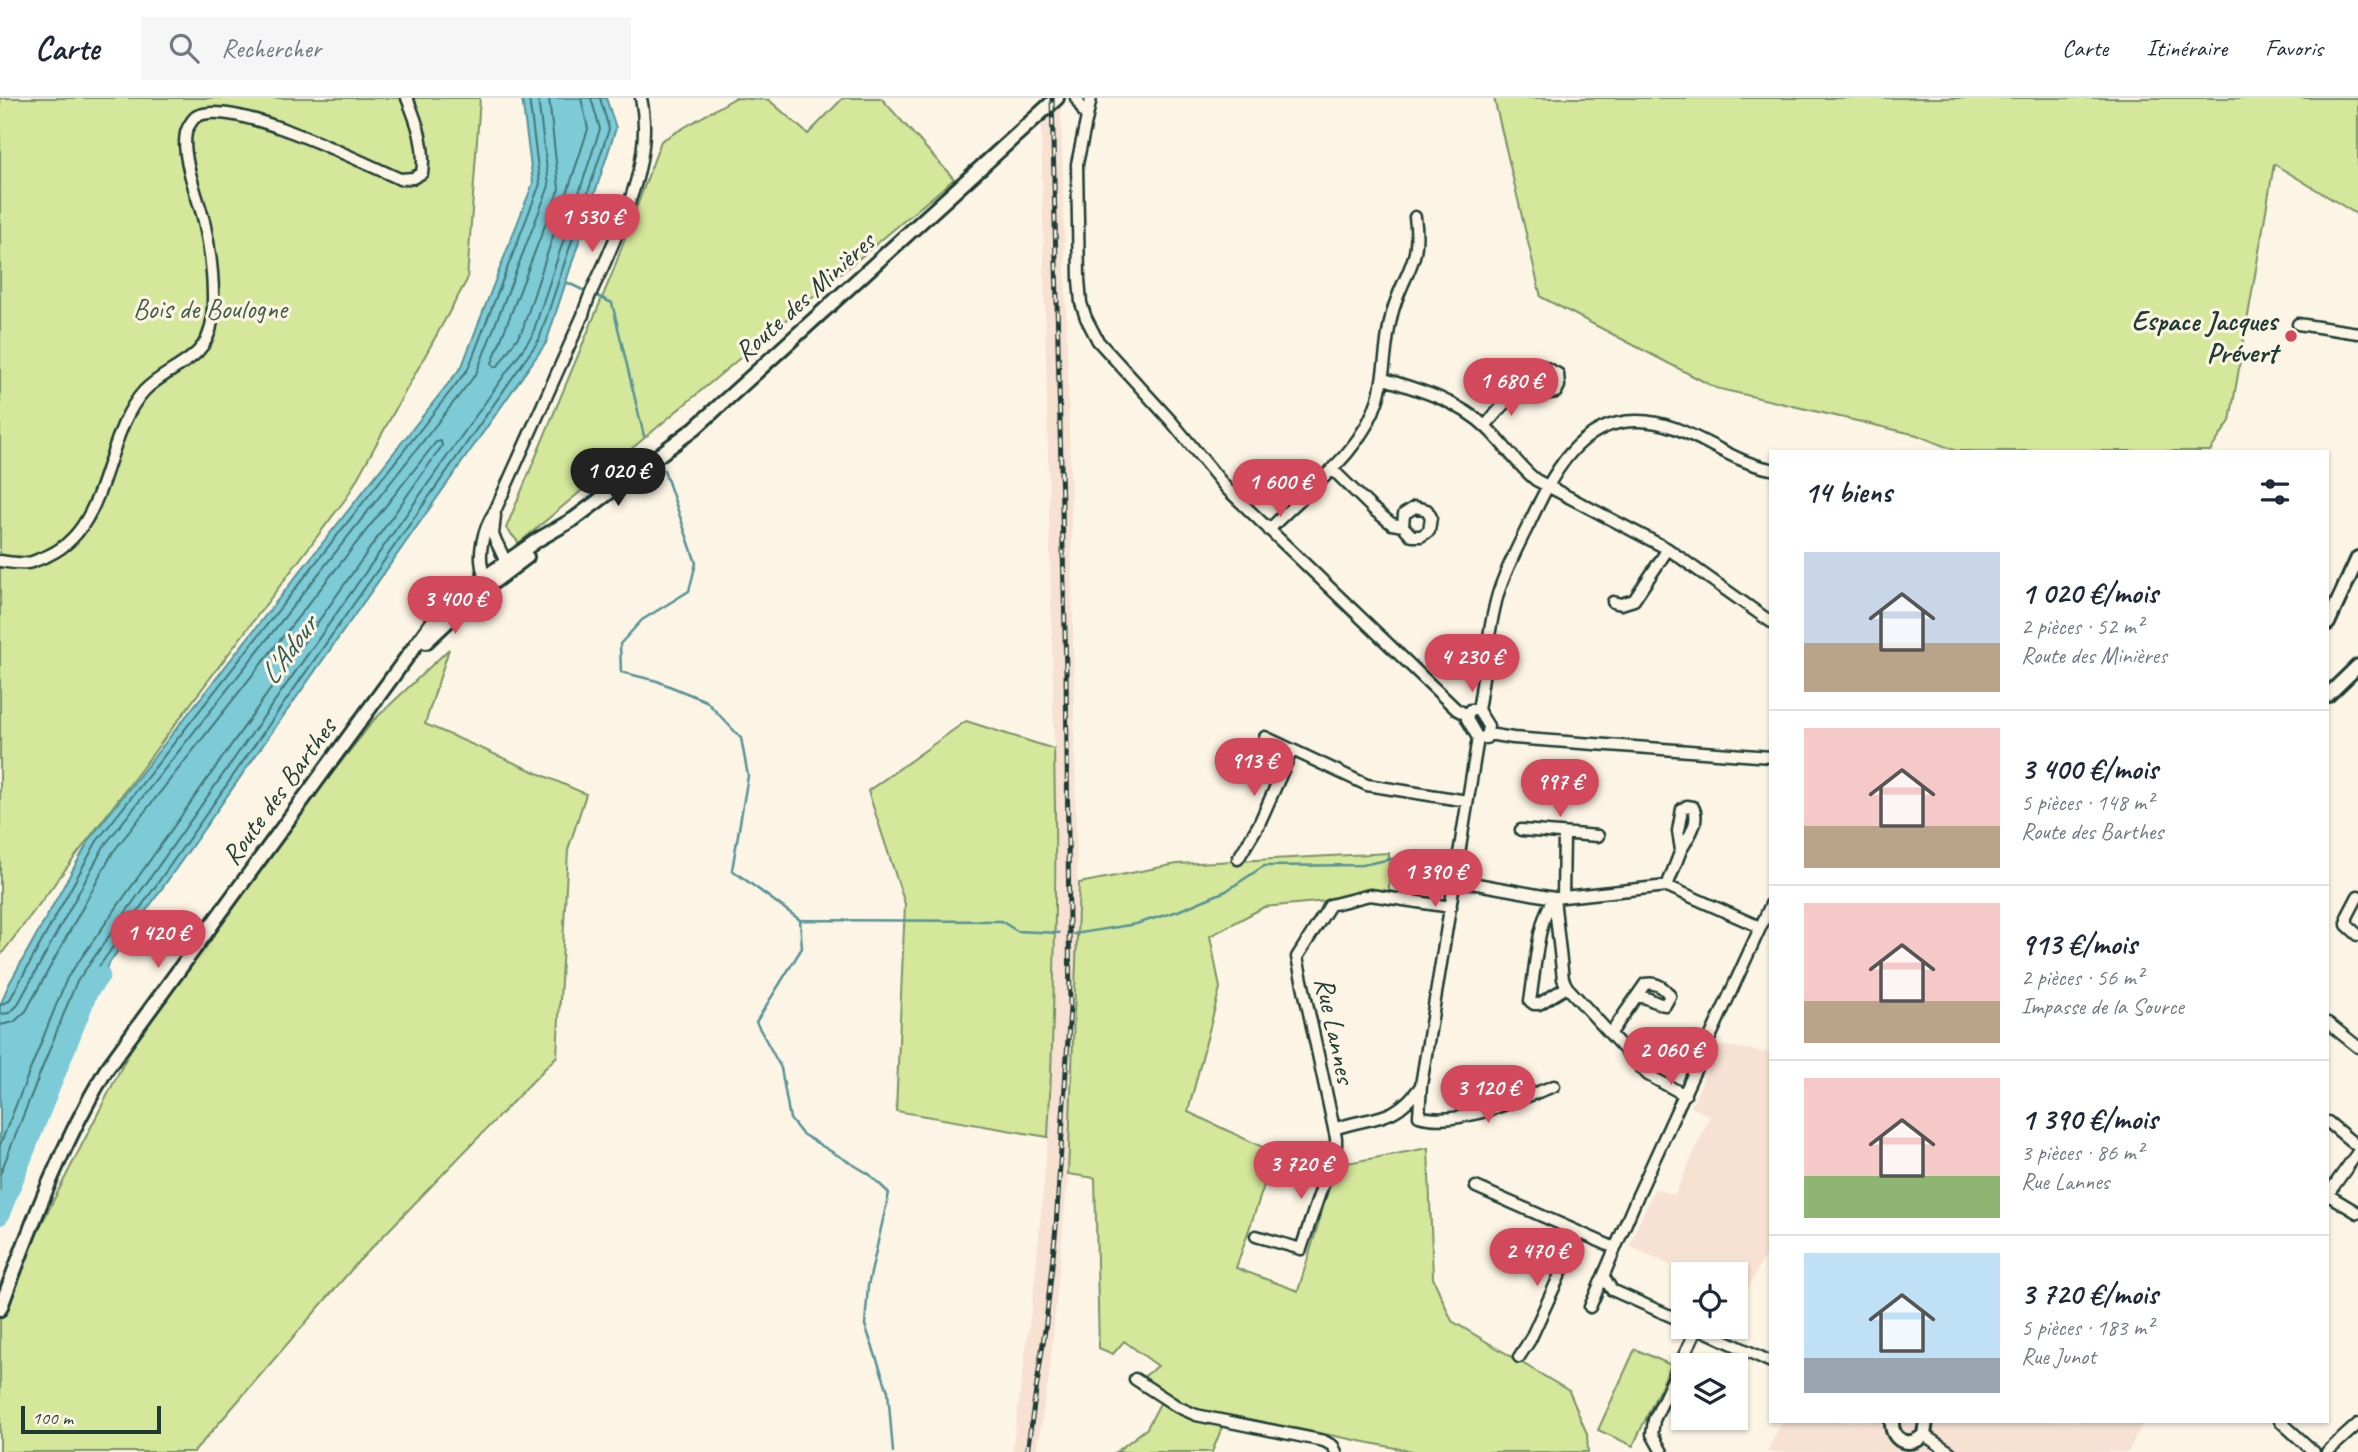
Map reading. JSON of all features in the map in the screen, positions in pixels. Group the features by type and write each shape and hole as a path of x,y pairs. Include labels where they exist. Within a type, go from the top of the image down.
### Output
{"main road":[{"name":"Route des Minières","path":"489,579 506,562 574,519 695,428 1057,98"},
{"name":"Route des Minières","path":"489,579 562,531 574,519"},
{"path":"2329,621 2358,558"},
{"name":"Route des Barthes","path":"398,669 489,579"},
{"name":"Route des Barthes","path":"0,1309 46,1186 69,1135 106,1070 431,624 489,579"},
{"path":"2329,694 2358,666"},
{"path":"1892,1423 1898,1446 1913,1442 1924,1435 1926,1423"}],"street":[{"path":"0,561 27,563 58,552 85,522 131,411 145,390 196,356 204,345 212,325 214,292 204,222 191,180 186,148 186,132 196,116 227,109 254,115 285,126 400,179 413,178 422,173 422,146 407,98"},
{"path":"489,579 480,554 489,521 583,315 641,165 646,133 641,98"},
{"path":"1076,98 1087,118"},
{"path":"1090,98 1077,163 1076,194 1081,303 1088,324 1098,341 1171,421 1227,489 1456,709 1467,715"},
{"path":"1269,530 1332,469 1354,444 1369,421 1384,379 1389,325 1395,302 1417,252 1415,217"},
{"path":"2298,324 2358,333"},
{"path":"1384,379 1444,399 1485,426 1525,471 1547,486 1668,549 1769,621"},
{"path":"1485,426 1524,379"},
{"path":"1555,1086 1471,1114 1432,1120 1419,1116 1421,1085 1467,802 1483,736 1488,726 1478,710 1498,595 1513,556 1560,464 1585,439 1603,428 1636,421 1674,428 1748,462 1769,468"},
{"path":"1332,469 1383,517 1392,524 1403,526"},
{"path":"495,511 493,535 506,562"},
{"path":"1613,602 1621,604 1634,600 1668,549"},
{"path":"1478,710 1470,710 1467,719 1483,736 1769,757"},
{"path":"1265,737 1367,785 1467,802"},
{"path":"1238,859 1259,824 1292,750"},
{"path":"1521,830 1598,836"},
{"path":"1564,835 1559,898 1563,979 1567,987 1648,1075 1685,1094"},
{"path":"1667,886 1681,850"},
{"path":"1455,880 1559,898 1667,886 1760,927"},
{"name":"Rue Lannes","path":"1256,1236 1301,1249 1336,1145 1297,957 1330,905 1370,895 1451,907"},
{"path":"2358,896 2347,917 2347,925 2358,935"},
{"path":"1559,898 1547,907 1530,1001 1539,1004 1567,987"},
{"path":"1590,1307 1769,908"},
{"path":"1611,1033 1636,997"},
{"path":"2329,1024 2358,1047"},
{"name":"Rue Lannes","path":"1334,1129 1392,1115 1402,1108 1421,1085"},
{"path":"2329,1123 2358,1150 2329,1194"},
{"path":"1476,1187 1615,1248"},
{"path":"2329,1196 2358,1213"},
{"path":"1519,1357 1535,1331 1579,1233"},
{"path":"1604,1277 1612,1290 1671,1316"},
{"path":"1662,1452 1652,1434 1654,1420 1690,1339"},
{"path":"1721,1339 1769,1361"},
{"path":"1135,1379 1178,1407 1196,1415 1324,1441 1334,1446 1336,1452"},
{"path":"2282,1423 2314,1452"},
{"path":"2327,1452 2358,1423"},
{"path":"1924,1435 1950,1452"}],"shaded area":[{"path":"1061,107 1078,941 1068,1174 1049,1378 1036,1452 1012,1452 1034,1289 1048,1137 1054,1026 1057,883 1041,124"},
{"path":"1719,1045 1769,1053 1769,1248 1748,1289 1748,1262 1671,1262 1671,1266 1629,1246 1654,1189 1675,1195 1710,1116 1691,1107"},
{"path":"1781,1423 2143,1423 2128,1452 1767,1452"}],"green space":[{"name":"Bois de Boulogne","path":"0,98 480,98 467,280 347,497 0,956"},
{"path":"735,98 769,100 808,134 843,98 881,98 954,179 519,543 506,528 612,274 661,141"},
{"path":"1494,98 2358,98 2358,215 2274,164 2230,421 2211,450 1954,450 1917,435 1716,388 1541,297"},
{"path":"449,649 425,724 586,794 568,850 557,1056 358,1262 194,1452 0,1452 0,1305 160,992 374,720"},
{"path":"966,721 1054,749 1055,943 1048,1137 896,1111 905,904 868,791"},
{"path":"1389,853 1389,895 1264,907 1210,936 1220,988 1188,1112 1275,1153 1236,1268 1298,1291 1336,1165 1428,1148 1433,1278 1452,1321 1569,1391 1587,1434 1588,1452 1416,1452 1227,1415 1212,1452 1116,1452 1147,1428 1166,1392 1142,1378 1158,1366 1124,1341 1113,1354 1099,1348 1095,1178 1068,1174 1079,883 1177,864"},
{"path":"1635,1349 1671,1365 1633,1446 1598,1430"}],"water":[{"path":"522,98 606,98 616,128 546,343 89,992 0,1216 0,1006 8,986 91,837 462,366 533,183"}],"waterway":[{"path":"566,280 587,292"},
{"path":"593,294 612,303 644,436"},
{"path":"664,470 696,563 689,591 642,620 620,644 621,672 657,681 706,701 741,738 748,776 732,870 800,920 802,948 756,1022 781,1068 790,1119 802,1134 869,1174 889,1193 868,1286 865,1325 888,1391 893,1452"},
{"path":"1074,934 1136,924 1178,911 1226,891 1264,866 1362,865 1401,857"},
{"path":"800,920 1001,921 1017,931 1059,933"},
{"name":"L'Adour","path":"0,1216 89,992 101,975"}],"railway":[{"path":"1027,1452 1046,1323 1056,1227 1070,1008 1066,671 1052,98"}],"place":[{"name":"Espace Jacques Prévert","path":"2291,336"}]}
